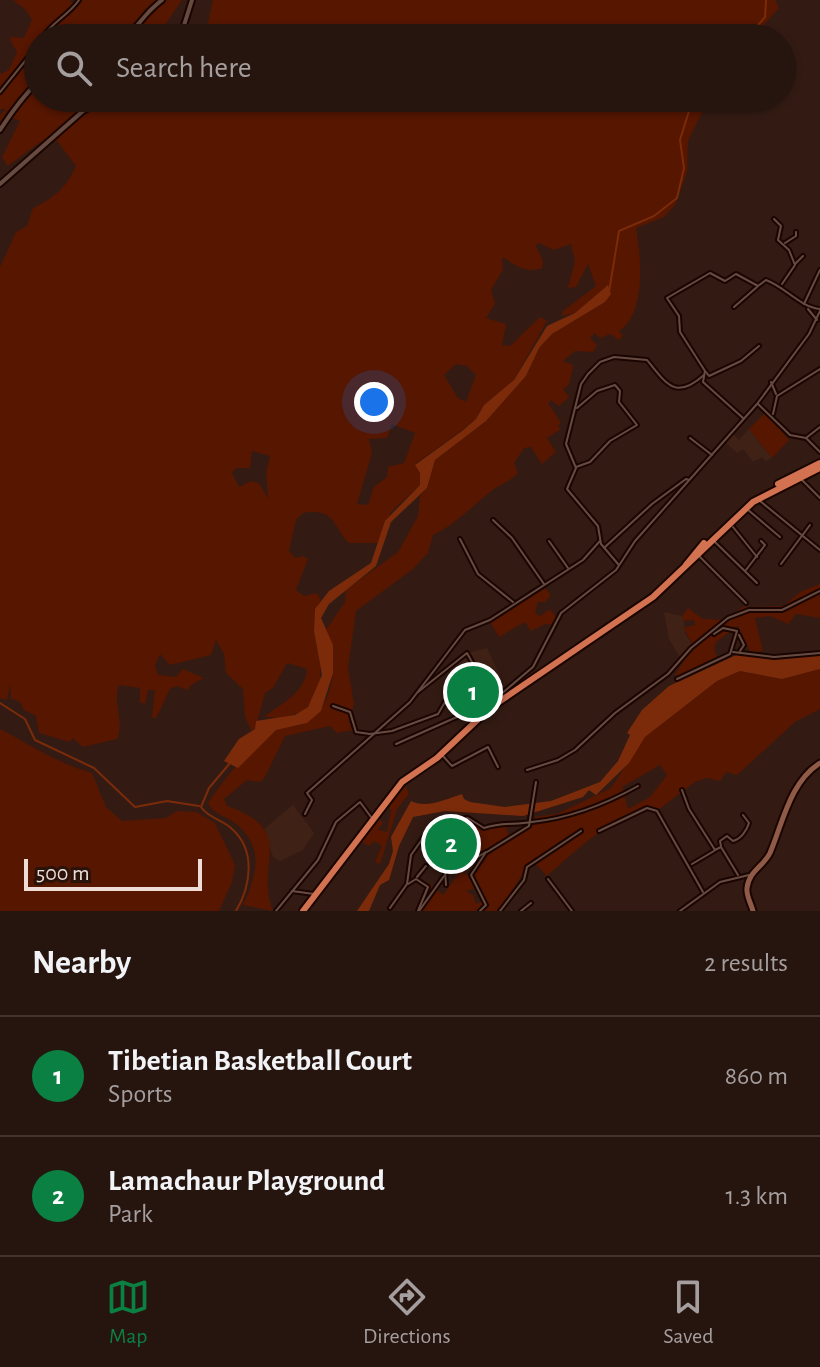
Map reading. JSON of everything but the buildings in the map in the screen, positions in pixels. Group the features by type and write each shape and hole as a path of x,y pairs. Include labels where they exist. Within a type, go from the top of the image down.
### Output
{"highway":[{"path":"303,911 402,782 441,754 490,708 653,597 746,508 820,466"},
{"path":"684,568 695,550 750,500 820,466"}],"main road":[{"path":"753,911 746,892 750,875 769,855 776,830 802,777 820,763"}],"street":[{"path":"56,24 79,0"},
{"path":"140,24 162,0"},
{"path":"184,24 192,0"},
{"path":"0,92 24,62"},
{"path":"0,130 8,114 24,100"},
{"path":"0,184 82,112"},
{"path":"774,219 781,226 778,240 784,244 795,265"},
{"path":"784,244 796,236 796,232"},
{"path":"781,285 803,256"},
{"path":"804,304 820,270"},
{"path":"758,286 740,275 725,281 710,273 667,298 679,316 680,332 704,373 709,376 741,361 759,346"},
{"path":"734,307 766,280 781,285 804,304 817,320"},
{"path":"396,744 494,700 524,677 545,648 561,613 619,565 635,541 757,404 817,320 820,310 808,308"},
{"path":"576,468 566,444 581,384 600,362 614,357 647,360 672,387 703,382"},
{"path":"777,396 820,369"},
{"path":"703,382 704,373"},
{"path":"695,385 704,373"},
{"path":"703,382 743,418"},
{"path":"771,382 777,396 773,416"},
{"path":"577,408 597,391 615,385 620,391 619,402 637,425 610,441 590,462 576,468 567,489 598,526 603,547 619,565"},
{"path":"757,404 790,435 806,438 820,452"},
{"path":"806,438 820,427"},
{"path":"690,438 713,456"},
{"path":"603,547 652,504 686,479 690,481"},
{"path":"820,498 803,479 758,501 820,550"},
{"path":"746,508 780,537"},
{"path":"493,520 512,538 545,585"},
{"path":"730,524 757,557"},
{"path":"781,564 810,525"},
{"path":"460,539 478,574 513,603"},
{"path":"713,540 757,583"},
{"path":"549,541 569,568"},
{"path":"417,693 465,630 583,560 600,541"},
{"path":"745,571 765,545 761,541"},
{"path":"699,556 746,603"},
{"path":"527,770 558,760 575,750 615,713 668,674 691,648 737,614 782,610 820,591"},
{"path":"712,634 731,628 744,645 740,651"},
{"path":"732,652 738,635"},
{"path":"677,679 732,652 774,657 820,653"},
{"path":"305,814 312,800 307,793 370,734 467,653 479,675 482,674 494,700"},
{"path":"333,706 350,712 356,732 370,734 401,728 438,714 445,702 479,675"},
{"path":"524,677 528,685"},
{"path":"458,693 477,686 489,690"},
{"path":"441,754 452,766 488,747 498,767"},
{"path":"532,821 536,782"},
{"path":"407,884 411,855 435,821 468,818 483,828 500,822 575,814 618,798 638,786"},
{"path":"682,790 689,809 715,850"},
{"path":"276,911 318,860 336,822 360,802 372,818"},
{"path":"599,831 647,808 657,811 680,854 691,866 703,892"},
{"path":"691,866 721,847 724,838 736,841 748,827 749,823 743,815"},
{"path":"418,911 454,863 469,863 532,821"},
{"path":"500,911 524,880 527,867 581,831"},
{"path":"721,847 738,875"},
{"path":"480,911 486,905 471,875 486,852"},
{"path":"462,862 460,858 466,853"},
{"path":"390,908 407,884 426,866"},
{"path":"680,911 703,892 738,875 750,875"},
{"path":"444,876 446,885"},
{"path":"414,879 428,887 418,911"},
{"path":"548,879 572,911"},
{"path":"292,891 315,894"},
{"path":"521,911 531,903"}],"shaded area":[{"path":"13,0 70,0 71,3 77,0 182,0 166,24 30,24 32,20 26,10"},
{"path":"213,0 775,0 779,8 765,24 208,23"},
{"path":"11,37 24,38 24,112 702,112 688,141 687,172 675,205 664,217 636,228 640,283 634,311 619,331 623,336 619,340 610,334 600,338 595,333 590,338 597,345 593,352 575,351 563,361 573,365 569,385 563,389 569,397 559,406 551,400 548,403 561,423 558,426 561,429 547,438 556,452 542,464 531,447 524,448 514,463 518,473 515,476 433,535 428,553 413,569 356,611 348,668 354,704 349,721 352,730 337,733 330,726 285,736 265,777 260,782 247,780 224,799 227,806 262,826 268,838 269,894 273,911 243,905 255,870 254,849 243,830 215,812 208,803 239,763 268,735 280,728 303,724 324,705 333,667 325,631 345,602 346,590 398,552 418,516 420,496 427,488 435,460 486,421 526,376 539,348 552,334 605,302 607,286 575,313 562,316 563,311 596,286 588,264 576,287 568,288 575,261 571,244 554,250 538,243 536,246 543,261 542,268 536,270 521,268 502,257 503,270 491,290 495,304 486,318 506,324 502,345 510,346 540,317 547,321 514,380 484,405 476,419 415,464 420,472 420,485 391,512 379,543 349,543 329,516 322,513 303,513 296,520 289,551 295,558 303,556 308,559 296,590 304,596 317,593 321,600 314,627 320,681 315,696 304,711 283,718 264,717 291,697 305,678 307,669 287,663 273,688 265,693 255,729 251,730 245,717 243,689 226,673 224,654 216,640 211,655 170,665 160,654 155,666 158,675 176,677 183,669 204,678 188,690 177,686 170,689 156,718 152,718 155,690 148,690 145,704 140,702 140,688 119,685 120,725 117,739 83,747 73,738 70,742 39,733 36,716 24,710 19,701 11,699 10,684 7,700 0,698 0,267 16,232 27,226 33,208 59,192 76,166 54,137 39,143 8,166 2,157 20,121 12,118 15,108 7,111 0,123 0,115 6,109 0,109 0,74 9,70 17,52","holes":["456,364 467,366 476,375 466,402 458,398 444,375","392,424 415,433 404,463 388,467 387,477 374,487 368,505 357,504 372,453 369,439 387,438","252,451 270,456 266,473 268,499 259,483 251,481 239,487 232,473 236,468 250,468"]},
{"path":"608,285 611,294 605,302 552,334 539,348 526,376 486,421 435,460 427,488 391,522 376,566 329,604 321,618 333,645 333,673 321,711 307,723 276,730 238,768 224,761 239,739 255,729 256,721 295,715 308,707 322,675 314,631 315,609 329,591 371,563 385,521 420,485 420,473 415,465 476,419 484,405 514,380 547,326 575,313"},
{"path":"766,412 789,440 772,458 749,429"},
{"path":"749,429 772,458 766,461 762,457 753,462 743,449 737,453 726,443 733,434 739,440"},
{"path":"820,584 820,618 796,614 788,624 770,616 755,618 763,651 751,653 738,626 717,641 714,648 717,657 680,677 675,675 693,646 684,628 695,625 694,620 684,621 682,616 688,608 703,619 724,620 743,607 783,606 802,591"},
{"path":"545,588 551,595 545,602 538,602 535,613 540,616 550,609 557,618 555,625 545,624 531,631 525,622 499,637 490,622"},
{"path":"664,612 682,616 684,621 685,633 693,646 682,661 669,639"},
{"path":"487,648 501,678 488,685 482,671 478,671 460,688 448,669 468,653"},
{"path":"736,655 782,659 820,655 820,669 782,679 740,671 717,681 645,737 629,763 596,795 589,790 583,797 523,816 445,811 413,817 399,846 389,880 380,885 369,911 357,911 389,864 393,851 391,837 411,801 430,804 462,794 470,802 505,807 551,801 600,782 618,761 630,735 627,733 642,710 669,686"},
{"path":"820,669 820,709 795,722 737,775 726,772 720,781 707,778 695,782 658,810 631,813 584,844 547,876 537,865 532,865 536,862 530,866 525,871 497,911 482,911 488,905 473,872 493,848 533,825 535,817 557,814 611,788 645,737 717,681 740,671 782,679","holes":["660,765 667,775 650,797 628,809 622,787"]},
{"path":"0,729 56,759 92,773 106,807 122,821 166,818 177,811 197,812 215,823 235,865 232,882 219,911 0,911"},
{"path":"406,786 409,794 397,809 380,864 375,862 382,846 374,841 369,846 360,841 378,818 383,823 378,830 387,832 391,811 389,804"},
{"path":"293,805 314,833 303,850 280,861 273,857 264,829"},
{"path":"447,820 472,821 483,829 502,823 519,824 506,828 509,836 470,861 465,863 461,859 475,849 474,846 440,865 428,843 451,829"},
{"path":"460,872 470,875 476,888 466,891 473,895 476,904 482,901 483,908 477,911 418,911 429,883 443,895"}],"waterway":[{"path":"759,24 765,17 766,0"},
{"path":"609,292 619,231 654,216 677,198 684,168 680,140 689,112"},
{"path":"0,703 25,719 35,740 94,768 135,807 167,801 199,806"},
{"path":"230,763 209,788 201,807 232,829 245,847 248,880 236,911"}],"place":[{"name":"Tibetian Basketball Court","path":"473,692"},
{"name":"Lamachaur Playground","path":"451,844"}]}
